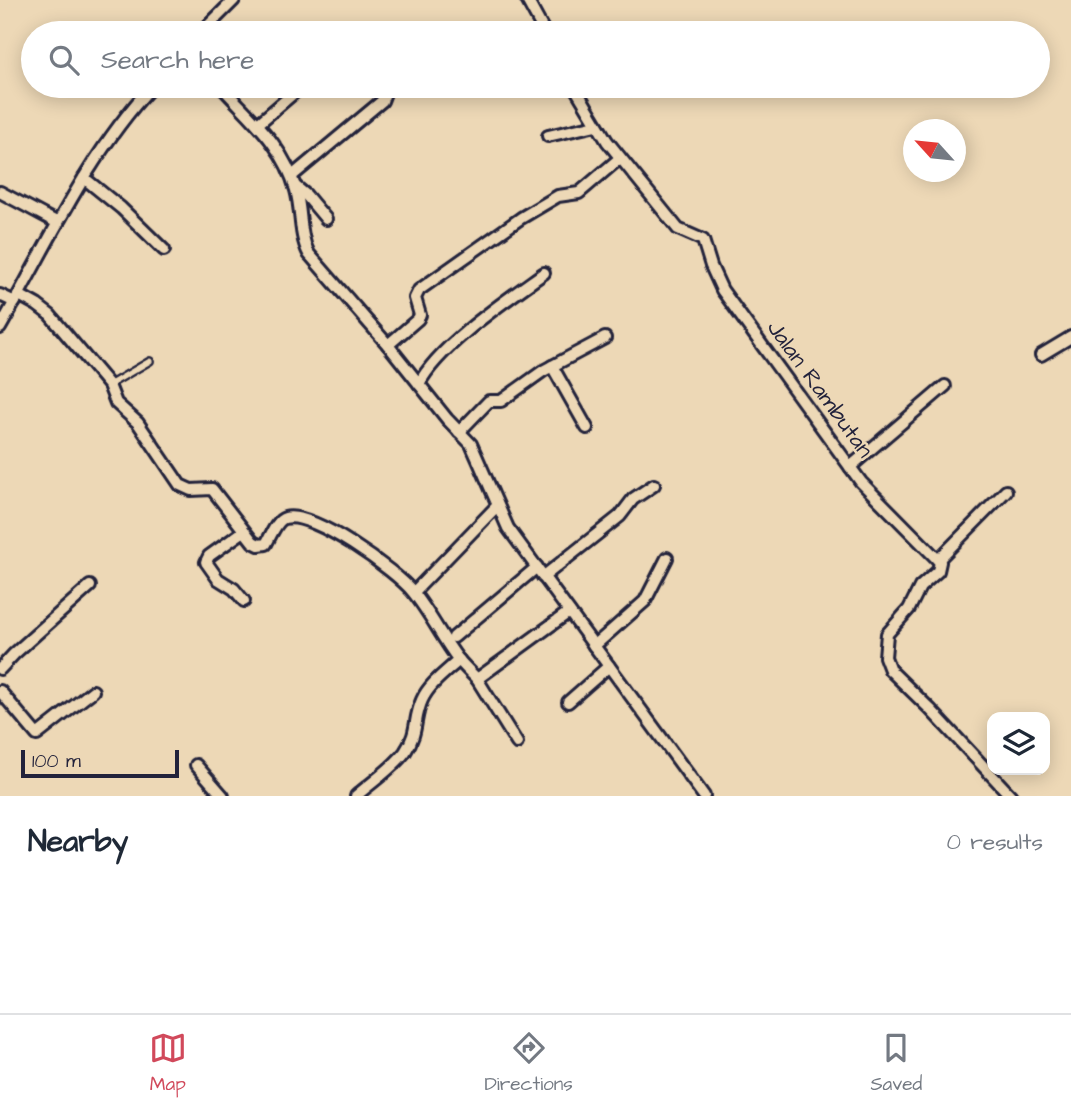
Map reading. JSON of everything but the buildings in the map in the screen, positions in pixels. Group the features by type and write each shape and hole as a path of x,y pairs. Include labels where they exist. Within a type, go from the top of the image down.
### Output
{"street":[{"path":"213,21 233,0"},
{"path":"527,0 538,21"},
{"path":"0,328 85,178 115,130 142,98"},
{"path":"233,98 259,123 280,152 293,181 303,238 309,254 475,449 508,528 704,796"},
{"path":"259,123 288,98"},
{"path":"293,181 383,98"},
{"name":"Jalan Rambutan","path":"581,98 620,158 678,229 702,238 722,290 850,467 870,492 938,560"},
{"path":"548,136 596,125"},
{"path":"388,345 418,319 420,315 415,298 419,290 521,218 558,196 579,193 620,158"},
{"path":"85,178 164,250"},
{"path":"293,181 326,219"},
{"path":"0,192 58,223"},
{"path":"419,384 428,367 490,313 544,273"},
{"path":"0,295 37,304 50,315 109,385 116,404 138,423 174,479 187,489 212,489 253,542 261,546 266,544 282,519 288,517 314,523 377,560 398,576 414,592 458,660 477,679 517,743"},
{"path":"1041,355 1071,337"},
{"path":"459,432 489,401 501,401 552,366 572,358 605,338"},
{"path":"552,366 587,428"},
{"path":"850,467 945,386"},
{"path":"543,577 620,516 632,499 654,485"},
{"path":"1006,491 938,560 938,571 920,587 909,610 887,634 884,650 891,670 1011,796"},
{"path":"414,592 497,506"},
{"path":"244,531 206,560 218,579 234,589 244,601"},
{"path":"594,646 645,601 667,558"},
{"path":"454,637 537,566"},
{"path":"0,669 90,586"},
{"path":"477,679 569,612"},
{"path":"356,796 404,753 416,729 423,698 458,660"},
{"path":"568,702 609,666"},
{"path":"0,691 37,735 93,691"},
{"path":"196,765 223,796"}],"lane":[{"path":"109,385 150,361"}]}
